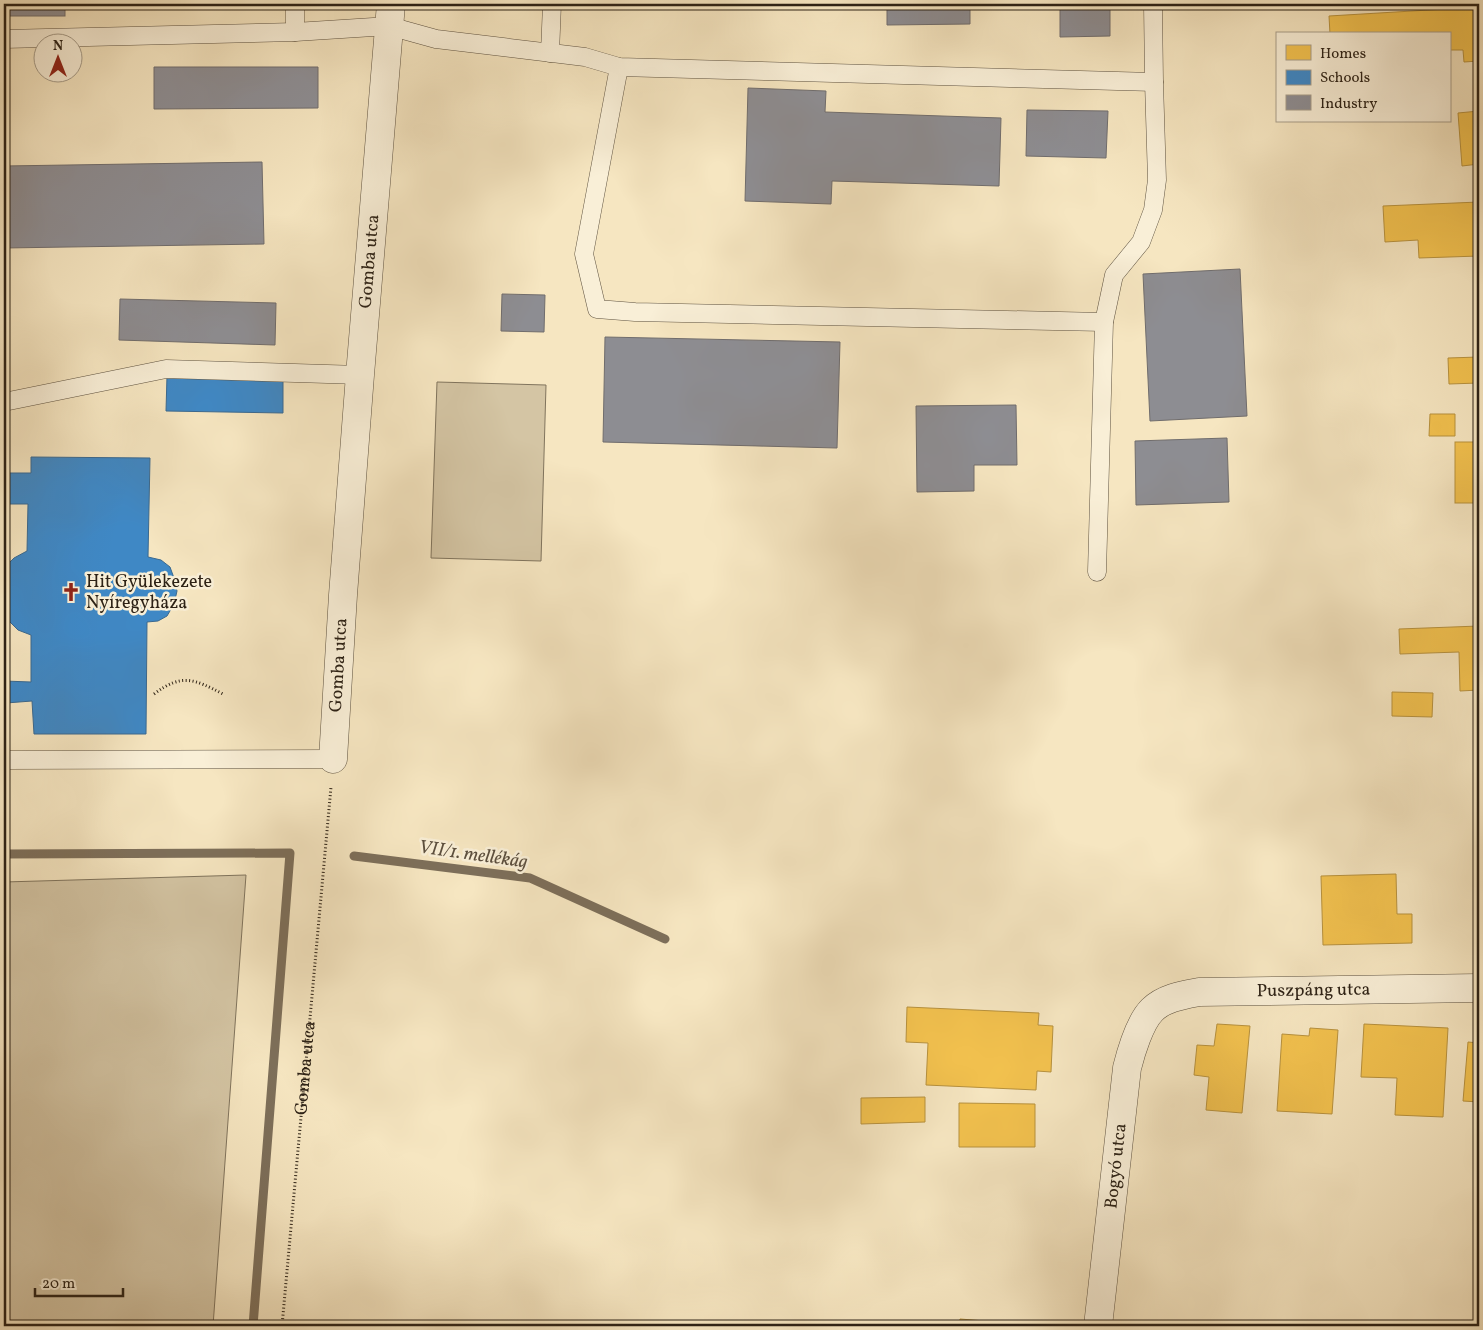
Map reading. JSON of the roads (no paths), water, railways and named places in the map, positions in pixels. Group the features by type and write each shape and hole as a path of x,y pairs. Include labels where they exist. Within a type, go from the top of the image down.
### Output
{"street":[{"name":"Gomba utca","path":"334,759 343,595 390,15"},
{"name":"Puszpáng utca","path":"1151,1011 1165,1001 1199,992 1479,988"},
{"name":"Bogyó utca","path":"1098,1326 1127,1068 1139,1032 1151,1011"}],"lane":[{"path":"295,4 295,32"},
{"path":"550,54 552,4"},
{"path":"1097,572 1104,322 1114,275 1141,242 1153,210 1157,180 1154,4"},
{"path":"4,39 295,32 390,15 436,39 585,57 619,68 1154,82"},
{"path":"619,68 584,254 597,309 635,312 1104,322"},
{"path":"4,402 166,369 360,374"},
{"path":"4,760 334,759"}],"waterway":[{"path":"4,854 290,853 253,1326"},
{"name":"VII/1. mellékág","path":"354,856 530,878 665,939"}],"place":[{"name":"Hit Gyülekezete Nyíregyháza","path":"71,592"}]}
